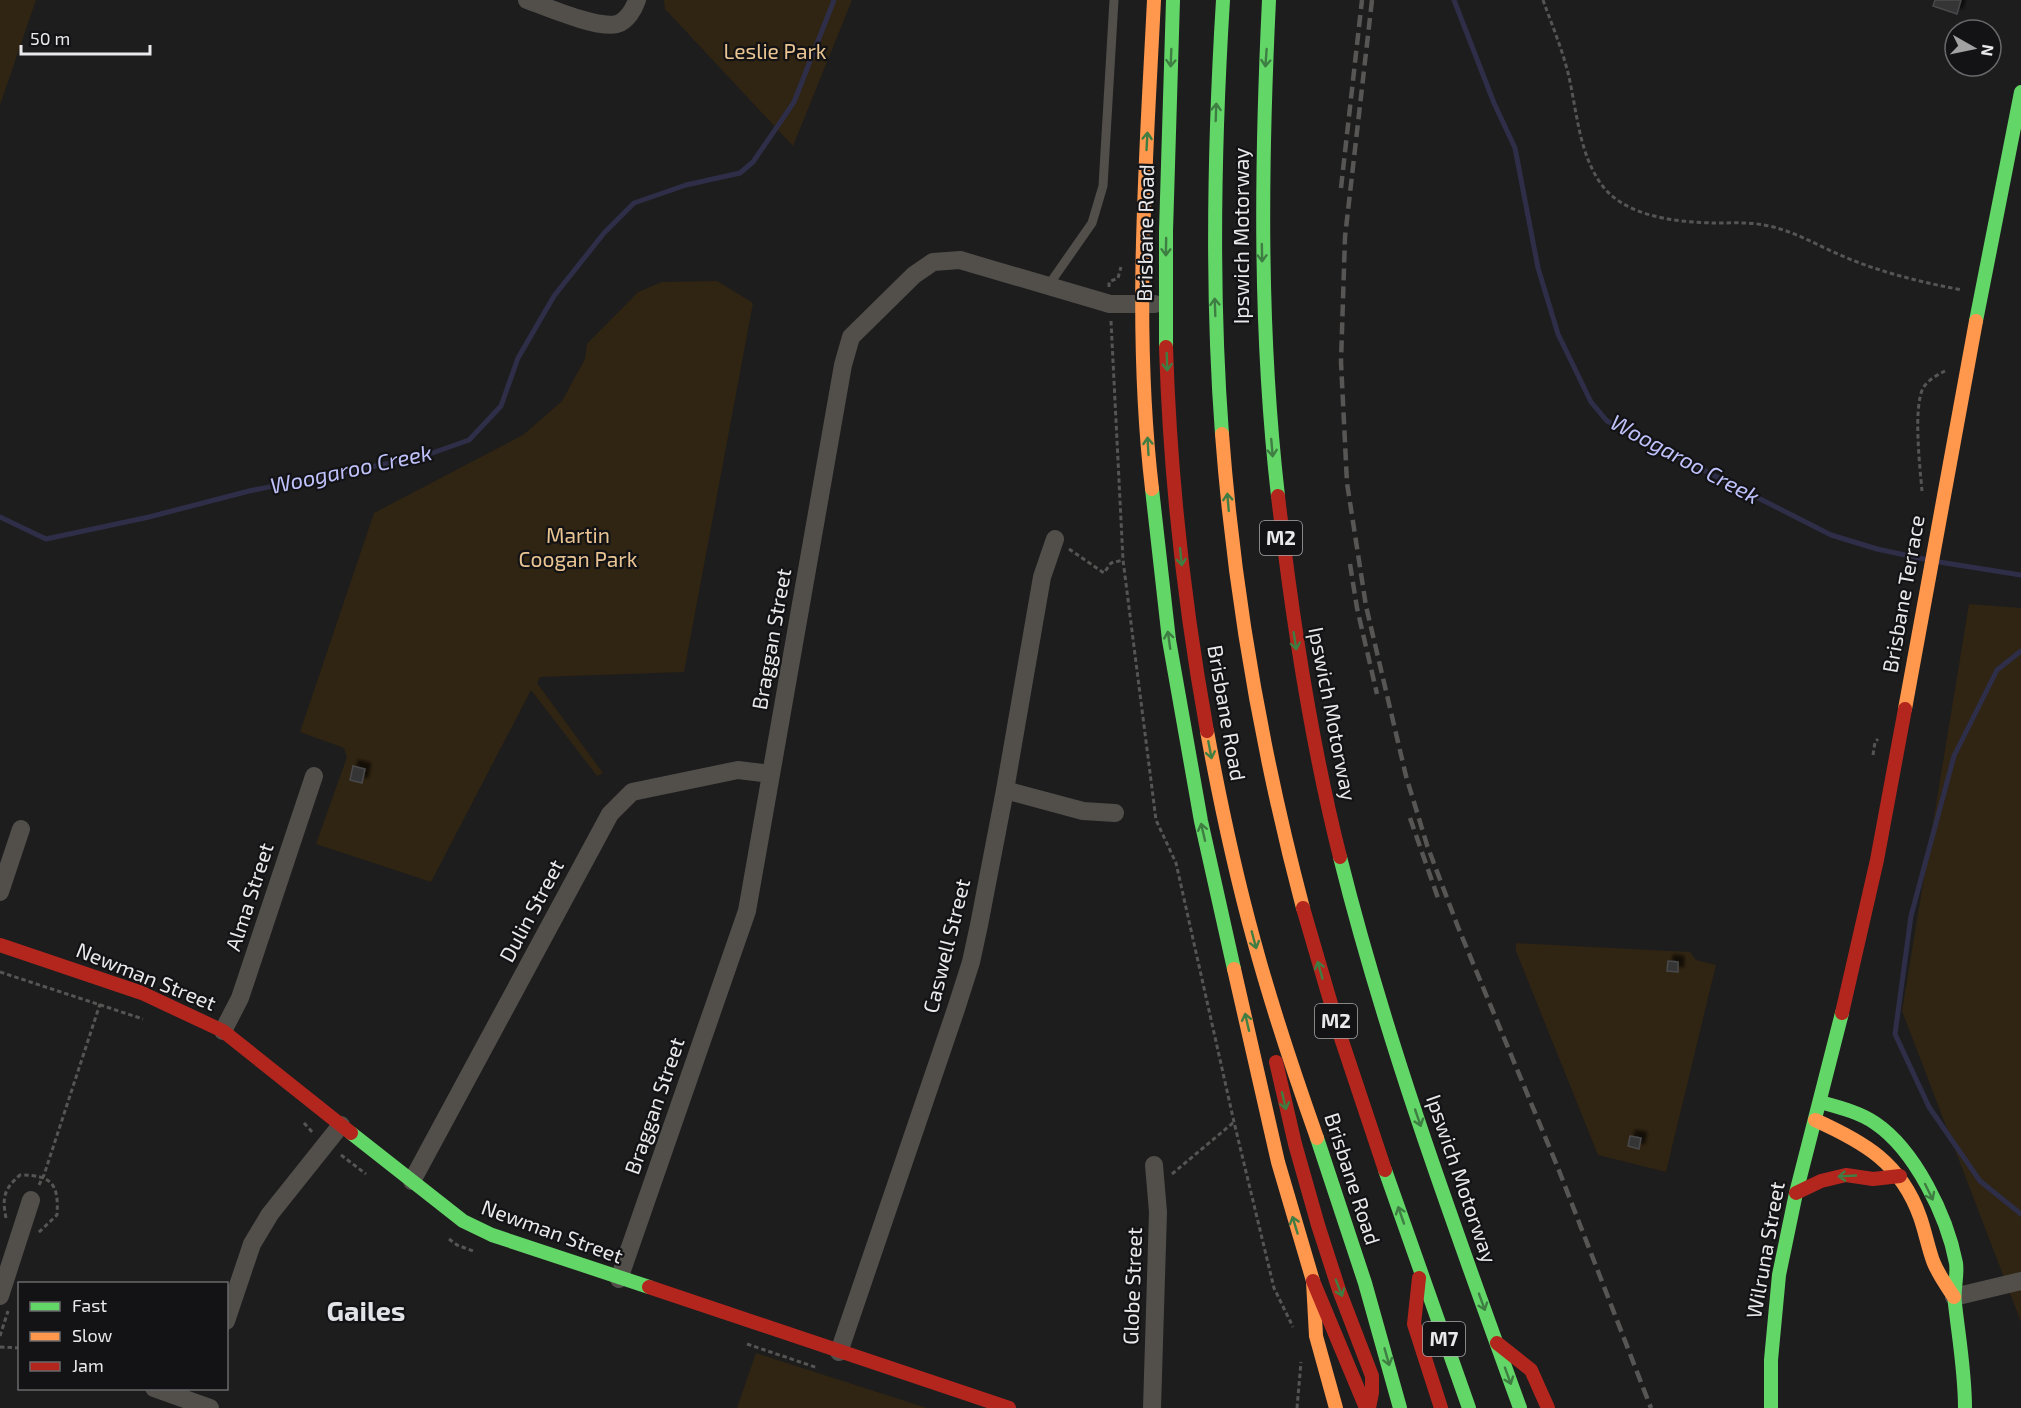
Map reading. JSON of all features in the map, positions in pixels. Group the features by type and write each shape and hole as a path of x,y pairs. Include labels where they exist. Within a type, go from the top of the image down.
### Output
{"main road":[{"name":"Brisbane Road","path":"1154,0 1144,200 1143,366 1157,548 1168,640 1201,821 1278,1162 1313,1281 1316,1336 1336,1408"},
{"name":"Brisbane Road","path":"1173,0 1165,304 1175,493 1192,645 1208,740 1229,840 1271,1003 1340,1206 1400,1408"},
{"name":"Ipswich Motorway","path":"1223,0 1214,178 1215,311 1228,504 1243,613 1271,767 1303,910 1347,1055 1469,1408"},
{"name":"Ipswich Motorway","path":"1269,0 1262,157 1263,327 1284,570 1301,675 1324,790 1383,1016 1520,1408"},
{"name":"Brisbane Terrace","path":"1820,1102 1875,870 1968,361 2021,92"},
{"name":"Newman Street","path":"0,945 186,1010 223,1031 463,1221 492,1235 1009,1408"},
{"path":"1271,1003 1268,1027 1291,1130 1310,1201 1336,1281 1372,1376 1372,1393 1367,1408"},
{"path":"1820,1102 1844,1109 1872,1122 1892,1137 1923,1179 1936,1206 1957,1265 1954,1297 1963,1360 1965,1408"},
{"name":"Wilruna Street","path":"1771,1408 1771,1360 1779,1275 1796,1193 1820,1102"},
{"path":"1815,1120 1858,1140 1887,1161 1900,1176 1919,1214 1938,1272 1954,1297"},
{"path":"1796,1193 1821,1182 1846,1175 1873,1179 1900,1176"},
{"name":"M2","path":"1420,1270 1414,1324 1441,1408"},
{"path":"1313,1281 1367,1408"},
{"path":"1497,1343 1531,1370 1548,1408"}],"street":[{"path":"527,0 596,24 618,24 635,5"},
{"name":"Braggan Street","path":"619,1279 747,911 843,364 851,338 914,274 933,262 960,260 1110,304 1165,304"},
{"name":"Caswell Street","path":"839,1352 971,962 1005,790 1042,577 1055,540"},
{"name":"Dulin Street","path":"412,1181 610,814 632,792 738,770 771,774"},
{"name":"Alma Street","path":"223,1031 240,998 314,776"},
{"path":"1005,790 1083,812 1115,813"},
{"path":"0,892 21,829"},
{"path":"228,1315 252,1244 270,1214 341,1125"},
{"name":"Globe Street","path":"1152,1408 1157,1186 1154,1165"},
{"path":"0,1296 31,1200"},
{"path":"1954,1297 2021,1281"},
{"path":"158,1390 203,1402"}],"lane":[{"path":"1048,286 1092,223 1103,186 1113,0"}],"path":[{"path":"1543,0 1568,75 1584,151 1600,183 1622,204 1660,217 1687,221 1765,225 1806,238 1838,254 1902,278 1982,294"},
{"path":"1922,500 1918,429 1923,388 1932,378 1968,361"},
{"path":"1055,540 1104,573 1111,563 1123,560"},
{"path":"0,972 143,1018"},
{"path":"31,1200 44,1175 108,981"},
{"path":"300,1117 307,1129 315,1135"},
{"path":"1157,1186 1234,1122"},
{"path":"0,1347 18,1348"}],"green space":[{"path":"0,0 36,0 0,105"},
{"name":"Leslie Park","path":"664,0 852,0 793,146 665,9"},
{"name":"Martin Coogan Park","path":"717,281 753,303 684,672 540,677 537,683 603,773 597,776 531,690 431,882 316,844 347,757 344,748 300,732 374,513 523,435 562,401 585,359 587,344 638,292 662,282"},
{"path":"1969,604 2021,608 2021,1322 1902,1011"},
{"path":"1516,943 1690,952 1696,960 1716,965 1666,1172 1598,1155 1516,951"},
{"path":"756,1353 927,1408 737,1408"}],"building":[{"path":"1935,0 1961,0 1957,14 1933,6"},
{"path":"353,766 365,769 362,783 350,780"},
{"path":"1668,961 1678,962 1678,972 1667,971"},
{"path":"1630,1136 1641,1138 1639,1149 1628,1146"}],"waterway":[{"name":"Woogaroo Creek","path":"0,517 46,539 149,517 249,491 421,457 469,440 501,406 518,358 554,296 604,233 634,203 686,185 740,173 753,162 794,102 834,0"},
{"name":"Woogaroo Creek","path":"1454,0 1494,103 1515,148 1538,268 1558,334 1591,402 1607,421 1831,535 1877,549 1924,559"},
{"name":"Woogaroo Creek","path":"1939,562 2021,575"},
{"path":"2021,651 1997,670 1954,756 1911,916 1895,1034 1929,1107 1980,1181 2021,1214"}],"railway":[{"path":"1341,188 1362,0"},
{"path":"1372,0 1345,237 1341,362 1347,483 1366,606 1406,776 1427,845 1458,927 1558,1168 1651,1408"},
{"path":"1350,564 1357,608 1377,694"},
{"path":"1410,818 1438,898"}],"traffic: fast":[{"path":"1166,347 1166,231 1173,0"},
{"path":"1222,434 1216,325 1215,217 1223,0"},
{"path":"1269,0 1264,124 1263,248 1267,372 1278,496"},
{"path":"1976,321 2021,92"},
{"path":"1152,489 1169,640 1201,821 1234,969"},
{"path":"1340,857 1400,1066 1446,1203 1520,1408"},
{"path":"1771,1408 1771,1360 1779,1275 1796,1193 1842,1013"},
{"path":"1820,1102 1862,1116 1890,1135 1916,1167 1937,1205 1952,1245 1956,1263 1955,1299 1965,1408"},
{"path":"351,1133 463,1221 492,1235 649,1287"},
{"path":"1317,1138 1365,1283 1400,1408"},
{"path":"1385,1170 1469,1408"}],"traffic: slow":[{"path":"1152,489 1146,428 1142,306 1145,183 1154,0"},
{"path":"1905,709 1976,321"},
{"path":"1222,434 1234,553 1252,672 1275,791 1303,908"},
{"path":"1207,731 1228,837 1254,941 1268,991 1317,1138"},
{"path":"1234,969 1278,1162 1313,1281 1316,1336 1336,1408"},
{"path":"1815,1120 1865,1146 1879,1156 1902,1182 1920,1217 1935,1266 1954,1297"}],"traffic: jam":[{"path":"1166,347 1179,539 1191,635 1207,731"},
{"path":"1278,496 1303,678 1340,857"},
{"path":"1842,1013 1877,860 1905,709"},
{"path":"1303,908 1341,1038 1385,1170"},
{"path":"0,945 142,993 223,1031 351,1133"},
{"path":"1276,1062 1295,1144 1318,1225 1339,1290 1372,1376 1369,1408"},
{"path":"1796,1193 1821,1181 1846,1175 1873,1179 1900,1176"},
{"path":"1419,1278 1414,1324 1441,1408"},
{"path":"1313,1281 1366,1408"},
{"path":"649,1287 1009,1408"},
{"path":"1497,1343 1531,1370 1548,1408"}],"district":[{"name":"Gailes","path":"366,1312"}]}
